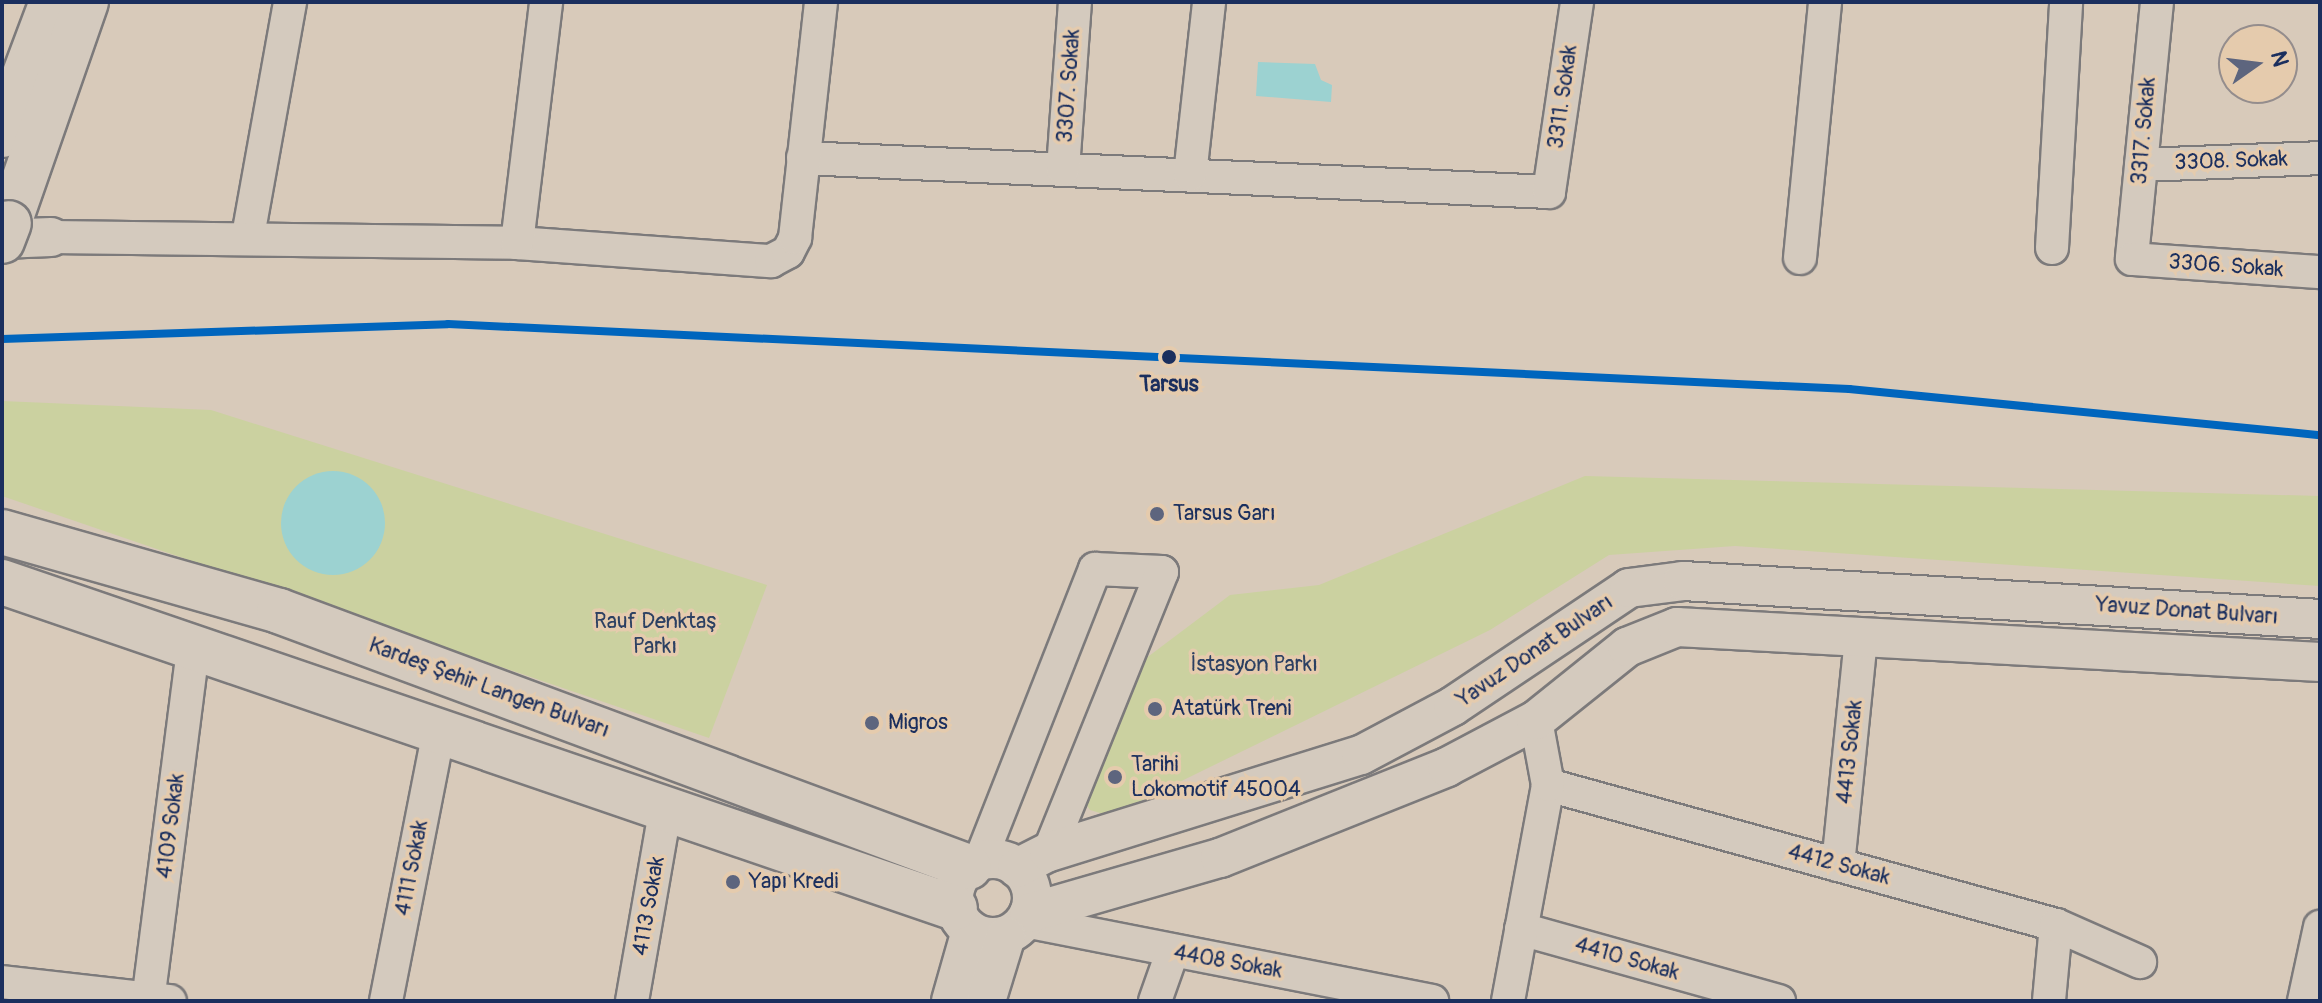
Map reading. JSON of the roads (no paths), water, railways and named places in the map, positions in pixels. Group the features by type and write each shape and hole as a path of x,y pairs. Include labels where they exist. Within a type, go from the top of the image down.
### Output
{"main road":[{"path":"2,135 52,2"},
{"path":"4,234 86,2"},
{"name":"Kardeş Şehir Langen Bulvarı","path":"2,532 279,611 974,864"},
{"path":"2,582 438,735 997,922"}],"street":[{"path":"248,236 290,2"},
{"path":"517,243 546,2"},
{"path":"4,234 517,243 771,261 788,252 795,238 821,2"},
{"name":"3307. Sokak","path":"1063,169 1075,2"},
{"path":"803,158 1190,175 1209,2"},
{"name":"3311. Sokak","path":"1190,175 1549,192 1577,2"},
{"path":"1800,258 1825,2"},
{"path":"2052,248 2066,2"},
{"name":"3317. Sokak","path":"2132,259 2157,2"},
{"name":"3308. Sokak","path":"2141,165 2320,158"},
{"name":"3306. Sokak","path":"2132,259 2320,272"},
{"path":"951,1001 997,922 1030,888 1033,860 1162,572 1095,569 974,864 955,886 997,922"},
{"name":"Yavuz Donat Bulvarı","path":"1033,860 1361,755 1453,706 1629,588 1683,581 2320,619"},
{"name":"Yavuz Donat Bulvarı","path":"997,922 1220,858 1447,767 1536,720 1627,647 1677,627 2320,662"},
{"name":"4413 Sokak","path":"1838,865 1861,639"},
{"name":"4109 Sokak","path":"156,1000 193,651"},
{"path":"1508,1001 1548,785 1536,720"},
{"name":"4111 Sokak","path":"386,1001 438,735"},
{"name":"4412 Sokak","path":"1548,785 2056,925 2140,962"},
{"name":"4113 Sokak","path":"632,1001 665,812"},
{"path":"974,864 993,859 1033,860"},
{"path":"986,1001 997,922"},
{"name":"4408 Sokak","path":"997,922 1387,996 1432,1001"},
{"path":"2049,1001 2056,925"},
{"path":"2304,1001 2320,927"},
{"name":"4410 Sokak","path":"1521,929 1779,1001"},
{"path":"1155,1001 1172,953"},
{"path":"2,982 156,1000"}],"water":[{"path":"1258,62 1315,64 1321,80 1332,85 1331,102 1256,96"},
{"path":"333,471 353,475 370,486 381,503 385,523 381,543 370,560 353,571 333,575 313,571 296,560 285,543 281,523 285,503 296,486 313,475"}],"place":[{"name":"Tarsus","path":"1169,357"},
{"name":"Tarsus Garı","path":"1157,514"},
{"name":"Atatürk Treni","path":"1155,709"},
{"name":"Migros","path":"872,723"},
{"name":"Tarihi Lokomotif 45004","path":"1115,777"},
{"name":"Yapı Kredi","path":"733,882"}],"park label":[{"name":"Rauf Denktaş Parkı","path":"655,634"},
{"name":"İstasyon Parkı","path":"1254,665"}]}
